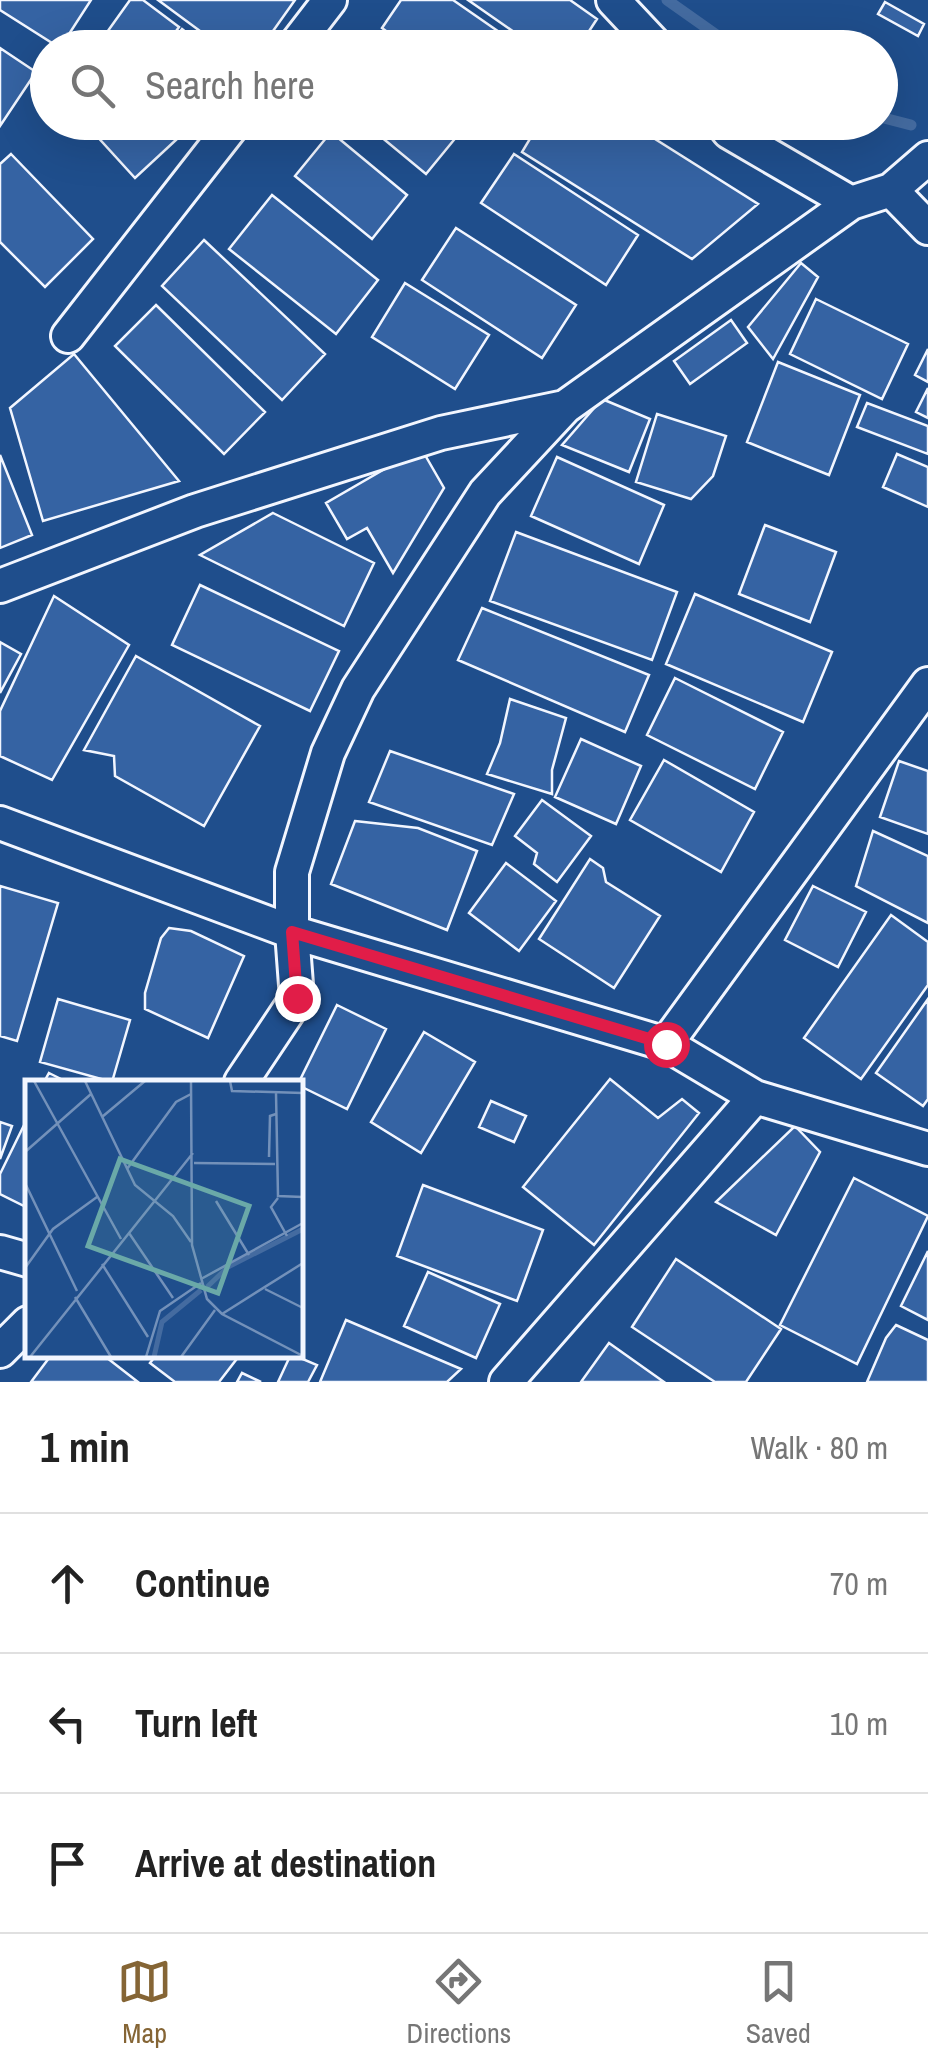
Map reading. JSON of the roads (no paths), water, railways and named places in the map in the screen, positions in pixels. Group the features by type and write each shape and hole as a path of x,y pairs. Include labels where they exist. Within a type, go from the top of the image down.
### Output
{"street":[{"path":"307,30 330,0"},
{"path":"613,0 641,30"},
{"path":"68,336 220,140"},
{"path":"743,140 850,202"},
{"path":"243,1080 297,998 292,872 328,754 358,689 485,492 565,406 850,202 891,190 928,158"},
{"path":"891,190 928,228"},
{"path":"0,586 195,511 441,433 565,406"},
{"path":"666,1044 928,684"},
{"path":"0,823 292,932 666,1044 755,1097 928,1149"},
{"path":"506,1382 755,1097"},
{"path":"0,1252 25,1259"},
{"path":"0,1352 25,1326"}],"waterway":[{"path":"667,0 710,30"},
{"path":"898,122 911,125"}]}
